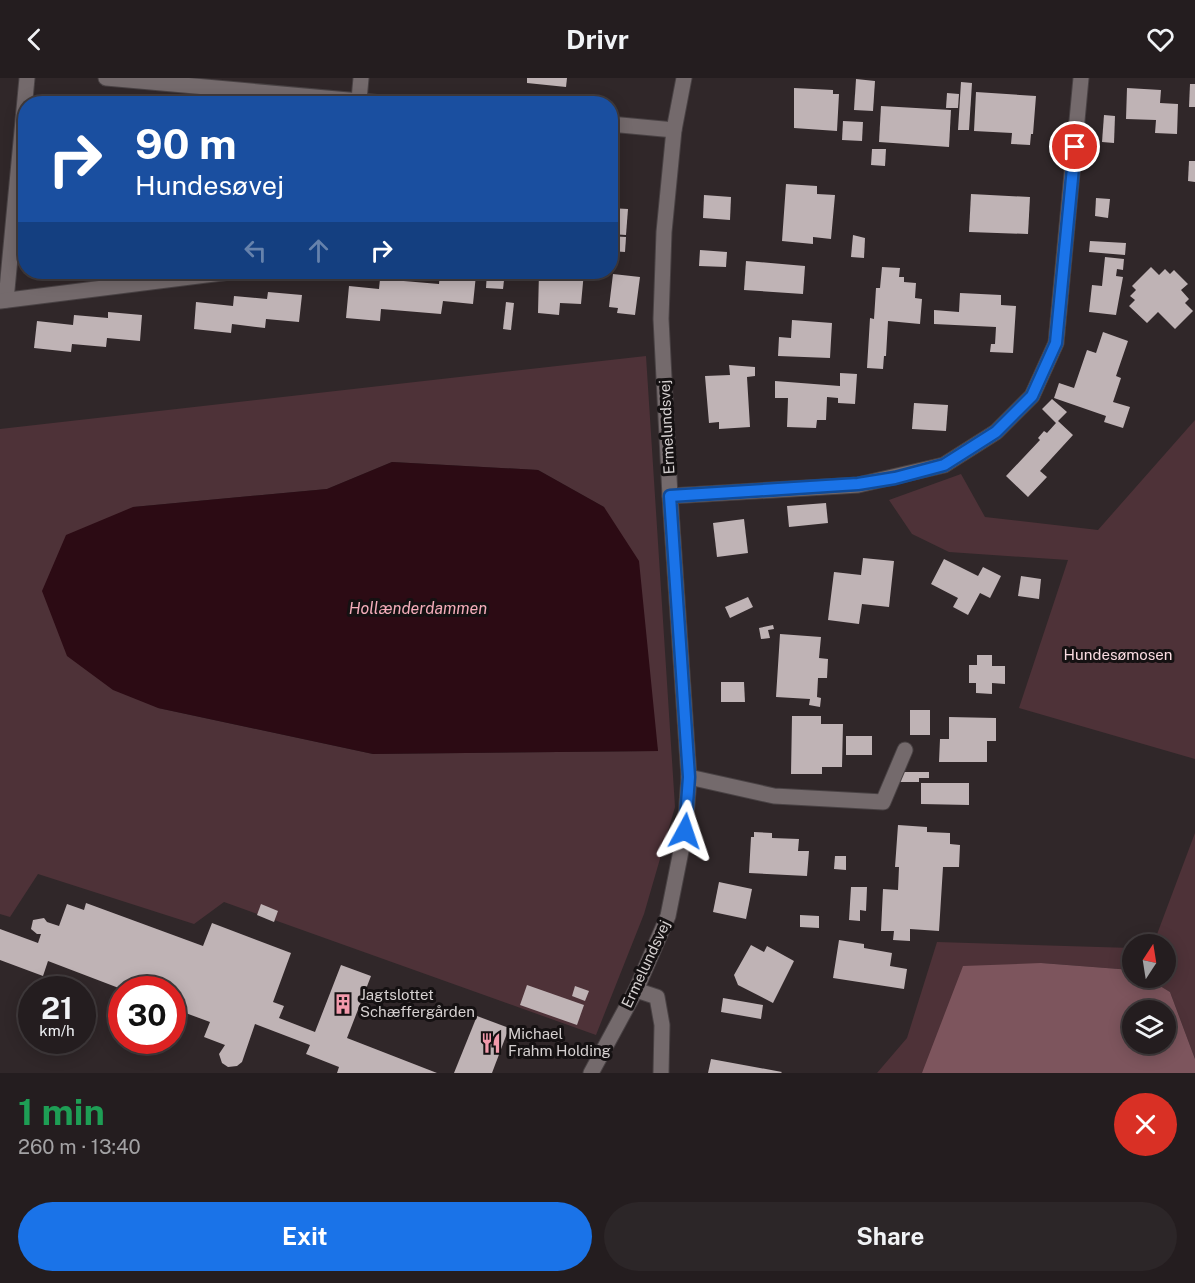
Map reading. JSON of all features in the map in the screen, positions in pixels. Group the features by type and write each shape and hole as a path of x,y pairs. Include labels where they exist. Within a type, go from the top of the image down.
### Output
{"street":[{"path":"25,96 27,78"},
{"path":"106,78 313,96"},
{"path":"359,96 361,78"},
{"name":"Ermelundsvej","path":"591,1073 636,990 668,916 685,831 689,777 670,496 661,319 664,232 674,130 684,78"},
{"path":"670,496 858,484 944,465 996,432 1032,396 1056,343 1081,78"},
{"path":"618,125 674,130"},
{"path":"18,162 3,301 175,279"},
{"path":"689,777 774,796 883,802 905,750"},
{"path":"636,990 657,997 662,1025 661,1073"}],"green space":[{"path":"646,356 675,807 644,914 596,1035 224,902 194,924 38,874 10,917 0,914 0,429","holes":["392,462 538,470 604,507 658,751 373,754 158,708 133,507 327,489"]},
{"name":"Hundesømosen","path":"1195,420 1195,759 1019,708 1068,560 949,552 912,534 889,500 961,474 985,517 1098,530"},
{"path":"1195,833 1195,1059 1176,1008 1176,1000 1173,1000 1170,992 1163,988 1176,988 1176,934 1157,934"},
{"path":"937,942 1122,948 1122,969 1041,963 922,1073 877,1073 907,1038"}],"shaded area":[{"path":"1041,963 1122,969 1122,988 1163,988 1170,992 1173,1000 1122,1000 1122,1054 1176,1054 1176,1008 1195,1059 1195,1073 922,1073 963,966"}],"water":[{"name":"Hollænderdammen","path":"392,462 538,470 604,507 639,561 658,751 373,754 158,708 113,690 67,656 42,591 66,535 133,507 327,489"}],"building":[{"path":"527,78 567,78 566,87 527,83"},
{"path":"856,79 875,81 873,111 854,110"},
{"path":"961,82 972,83 969,130 958,130"},
{"path":"1190,84 1195,84 1195,107 1189,107"},
{"path":"794,88 833,90 833,94 839,94 837,131 794,128"},
{"path":"1127,88 1161,90 1160,103 1178,104 1177,134 1155,133 1156,120 1126,119"},
{"path":"976,92 1036,96 1030,145 1011,144 1012,133 974,131"},
{"path":"947,93 959,94 958,108 946,108"},
{"path":"881,106 951,110 949,147 879,142"},
{"path":"1104,115 1115,116 1114,143 1102,142"},
{"path":"843,121 863,122 862,141 842,140"},
{"path":"872,149 886,149 885,166 871,165"},
{"path":"1189,161 1195,161 1195,182 1188,181"},
{"path":"786,184 817,186 817,194 835,195 831,239 813,237 813,244 782,241"},
{"path":"971,194 1030,197 1028,234 969,232"},
{"path":"704,195 731,197 730,220 703,218"},
{"path":"1096,198 1110,199 1108,218 1095,216"},
{"path":"618,208 628,209 626,235 618,234"},
{"path":"853,235 865,238 864,258 851,257"},
{"path":"618,236 626,237 625,252 618,252"},
{"path":"1090,241 1126,243 1125,255 1089,252"},
{"path":"700,250 727,252 726,267 699,266"},
{"path":"1105,257 1124,259 1123,270 1117,269 1116,276 1123,277 1116,315 1089,312 1092,285 1102,286"},
{"path":"746,261 805,266 803,294 744,290"},
{"path":"882,267 900,268 899,277 904,277 904,282 916,283 915,298 922,299 920,324 888,321 883,369 867,368 870,318 874,319 876,288 880,288"},
{"path":"1151,267 1159,275 1165,269 1170,274 1174,270 1188,284 1181,290 1189,299 1185,303 1193,311 1175,329 1158,312 1147,323 1129,306 1135,300 1130,296 1136,290 1132,286"},
{"path":"618,275 640,277 635,315 617,313 618,308 609,307 612,279 618,279"},
{"path":"380,279 439,284 439,279 476,279 473,304 443,301 441,314 381,309 380,321 346,318 349,286 379,289"},
{"path":"487,279 504,279 503,289 486,288"},
{"path":"539,279 583,279 581,304 560,303 559,315 538,313"},
{"path":"268,292 302,295 299,322 266,319 265,328 232,324 231,333 194,329 196,302 233,306 234,296 267,299"},
{"path":"960,293 1001,295 1001,305 1016,306 1013,353 990,352 991,344 995,344 996,327 934,324 934,310 959,312"},
{"path":"506,302 514,303 511,330 503,329"},
{"path":"108,312 142,315 140,341 107,338 106,347 72,344 71,352 34,348 37,321 73,325 74,315 108,318"},
{"path":"792,320 832,323 830,358 778,356 779,337 791,338"},
{"path":"1103,332 1128,341 1116,376 1121,378 1113,402 1130,407 1123,428 1104,422 1106,416 1054,398 1059,383 1074,388 1087,350 1096,353"},
{"path":"729,365 755,367 755,376 747,377 750,427 719,429 719,422 709,423 705,376 730,375"},
{"path":"840,373 857,374 855,404 838,403 838,398 827,397 826,420 817,420 816,428 787,427 788,398 775,398 775,381 840,386"},
{"path":"1052,399 1067,412 1058,421 1073,435 1040,471 1047,477 1028,497 1006,476 1040,440 1038,438 1044,431 1047,433 1056,423 1042,409"},
{"path":"914,403 948,405 946,431 912,429"},
{"path":"826,503 828,523 789,527 787,506"},
{"path":"744,519 748,553 717,557 713,523"},
{"path":"863,558 894,561 889,607 862,604 859,624 828,620 834,572 861,575"},
{"path":"944,559 978,576 983,567 1001,576 990,598 980,593 968,615 953,607 958,598 931,584"},
{"path":"1021,576 1041,579 1039,599 1018,596"},
{"path":"748,597 753,607 730,618 725,607"},
{"path":"773,625 774,629 768,630 770,638 761,639 759,628"},
{"path":"780,634 821,637 819,658 828,659 827,678 818,678 817,697 821,698 820,707 809,705 810,699 776,697"},
{"path":"977,655 992,655 992,666 1005,666 1005,684 992,683 992,694 976,693 976,683 969,683 969,665 977,665"},
{"path":"721,682 744,682 745,702 721,702"},
{"path":"910,710 930,710 930,735 910,735"},
{"path":"792,716 821,716 821,724 843,724 842,767 822,767 822,774 791,774"},
{"path":"949,717 996,718 996,741 987,741 987,762 939,762 940,739 949,739"},
{"path":"846,736 872,736 872,755 846,755"},
{"path":"898,772 929,772 929,778 919,778 919,782 898,782"},
{"path":"921,783 969,783 969,805 921,804"},
{"path":"898,825 927,827 927,832 950,833 950,844 960,845 959,867 943,867 939,931 910,929 910,941 893,940 894,931 881,931 883,889 898,890 899,867 895,867"},
{"path":"754,832 772,833 772,838 799,839 798,851 809,851 807,876 749,873 751,837 754,837"},
{"path":"835,856 846,856 846,870 834,869"},
{"path":"719,882 752,889 746,919 713,912"},
{"path":"851,887 867,887 866,911 860,910 860,921 849,920"},
{"path":"86,903 203,946 212,923 291,953 273,1002 284,1006 279,1018 315,1032 341,965 371,976 347,1038 437,1073 337,1073 339,1067 306,1054 310,1045 255,1024 242,1062 237,1066 228,1067 222,1063 219,1054 225,1045 204,1037 210,1022 186,1013 186,976 108,976 108,984 96,979 96,976 87,976 48,961 43,976 0,960 0,929 38,943 41,934 31,929 33,920 44,918 47,922 59,926 67,904 84,910"},
{"path":"261,904 278,911 274,922 257,915"},
{"path":"800,915 819,916 819,928 800,927"},
{"path":"839,940 864,944 864,948 892,953 890,966 907,969 904,989 833,978"},
{"path":"751,945 764,952 767,946 794,961 773,1003 738,985 734,975"},
{"path":"527,985 584,1005 577,1025 520,1005"},
{"path":"575,986 589,991 585,1001 572,996"},
{"path":"723,998 763,1005 761,1019 721,1012"},
{"name":"Jagtslottet Schæffergården","path":"477,1016 509,1028 492,1073 454,1073"},
{"path":"711,1059 782,1072 708,1073"}],"place":[{"name":"Jagtslottet Schæffergården","path":"343,1004"},
{"name":"Michael Frahm Holding","path":"491,1043"}],"route":[{"path":"685,831 689,777 670,496 858,484 895,478 944,465 996,432 1032,396 1056,343 1075,147"}]}
